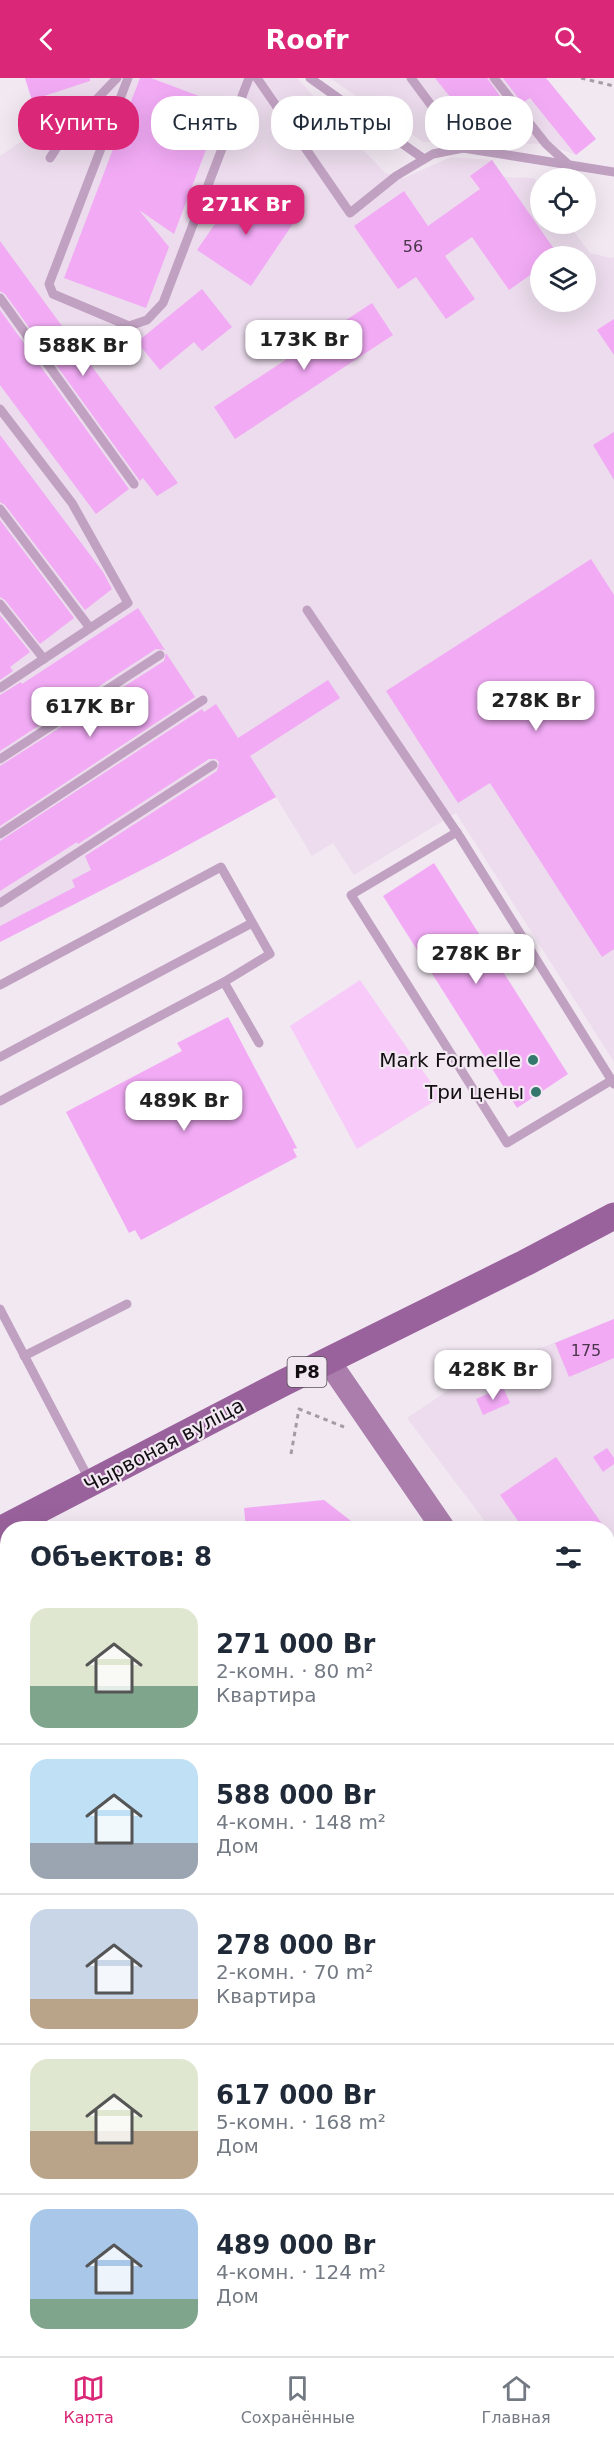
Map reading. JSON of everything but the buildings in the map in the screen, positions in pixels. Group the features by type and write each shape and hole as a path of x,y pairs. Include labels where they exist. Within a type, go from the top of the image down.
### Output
{"main road":[{"name":"Чырвоная вуліца","path":"17,1521 614,1216"}],"street":[{"path":"329,1362 438,1521"}],"lane":[{"path":"50,158 70,127 117,78"},
{"path":"128,78 50,284 53,294 129,326 147,320 163,303 249,78"},
{"path":"257,78 350,213 396,176 433,154 454,150"},
{"path":"310,78 424,159"},
{"path":"411,78 425,96"},
{"path":"494,78 546,144 569,165"},
{"path":"476,150 614,172"},
{"path":"0,298 134,484"},
{"path":"0,409 72,503 128,603 0,688"},
{"path":"0,509 90,628"},
{"path":"0,604 44,658"},
{"path":"308,610 457,832 613,1082 507,1143 351,895 457,832"},
{"path":"0,759 160,655"},
{"path":"0,834 203,700"},
{"path":"0,903 213,765"},
{"path":"0,985 221,867 270,954 224,982 0,1101"},
{"path":"0,1057 252,923"},
{"path":"224,982 259,1043"},
{"path":"24,1356 127,1304"},
{"path":"0,1309 91,1483"}],"path":[{"path":"581,78 614,86"},
{"path":"291,1454 299,1409 344,1427"}],"shaded area":[{"path":"25,78 297,78 314,96 271,96 271,150 364,150 385,173 404,178 451,157 492,160 504,177 530,178 530,234 576,234 585,246 530,246 530,312 596,312 596,254 614,257 614,1062 456,813 354,875 333,843 312,856 276,797 157,862 0,942 0,156 18,144 18,150 139,150 139,96 31,96"},
{"path":"330,78 546,78 596,139 576,155 546,144 533,144 533,96 425,96 425,142 423,142 413,135 413,96 356,96"},
{"path":"360,980 441,1097 357,1149 290,1026"},
{"path":"614,1319 614,1521 485,1521 407,1418 470,1376"}],"place":[{"name":"Mark Formelle","path":"533,1060"},
{"name":"Три цены","path":"536,1092"}]}
